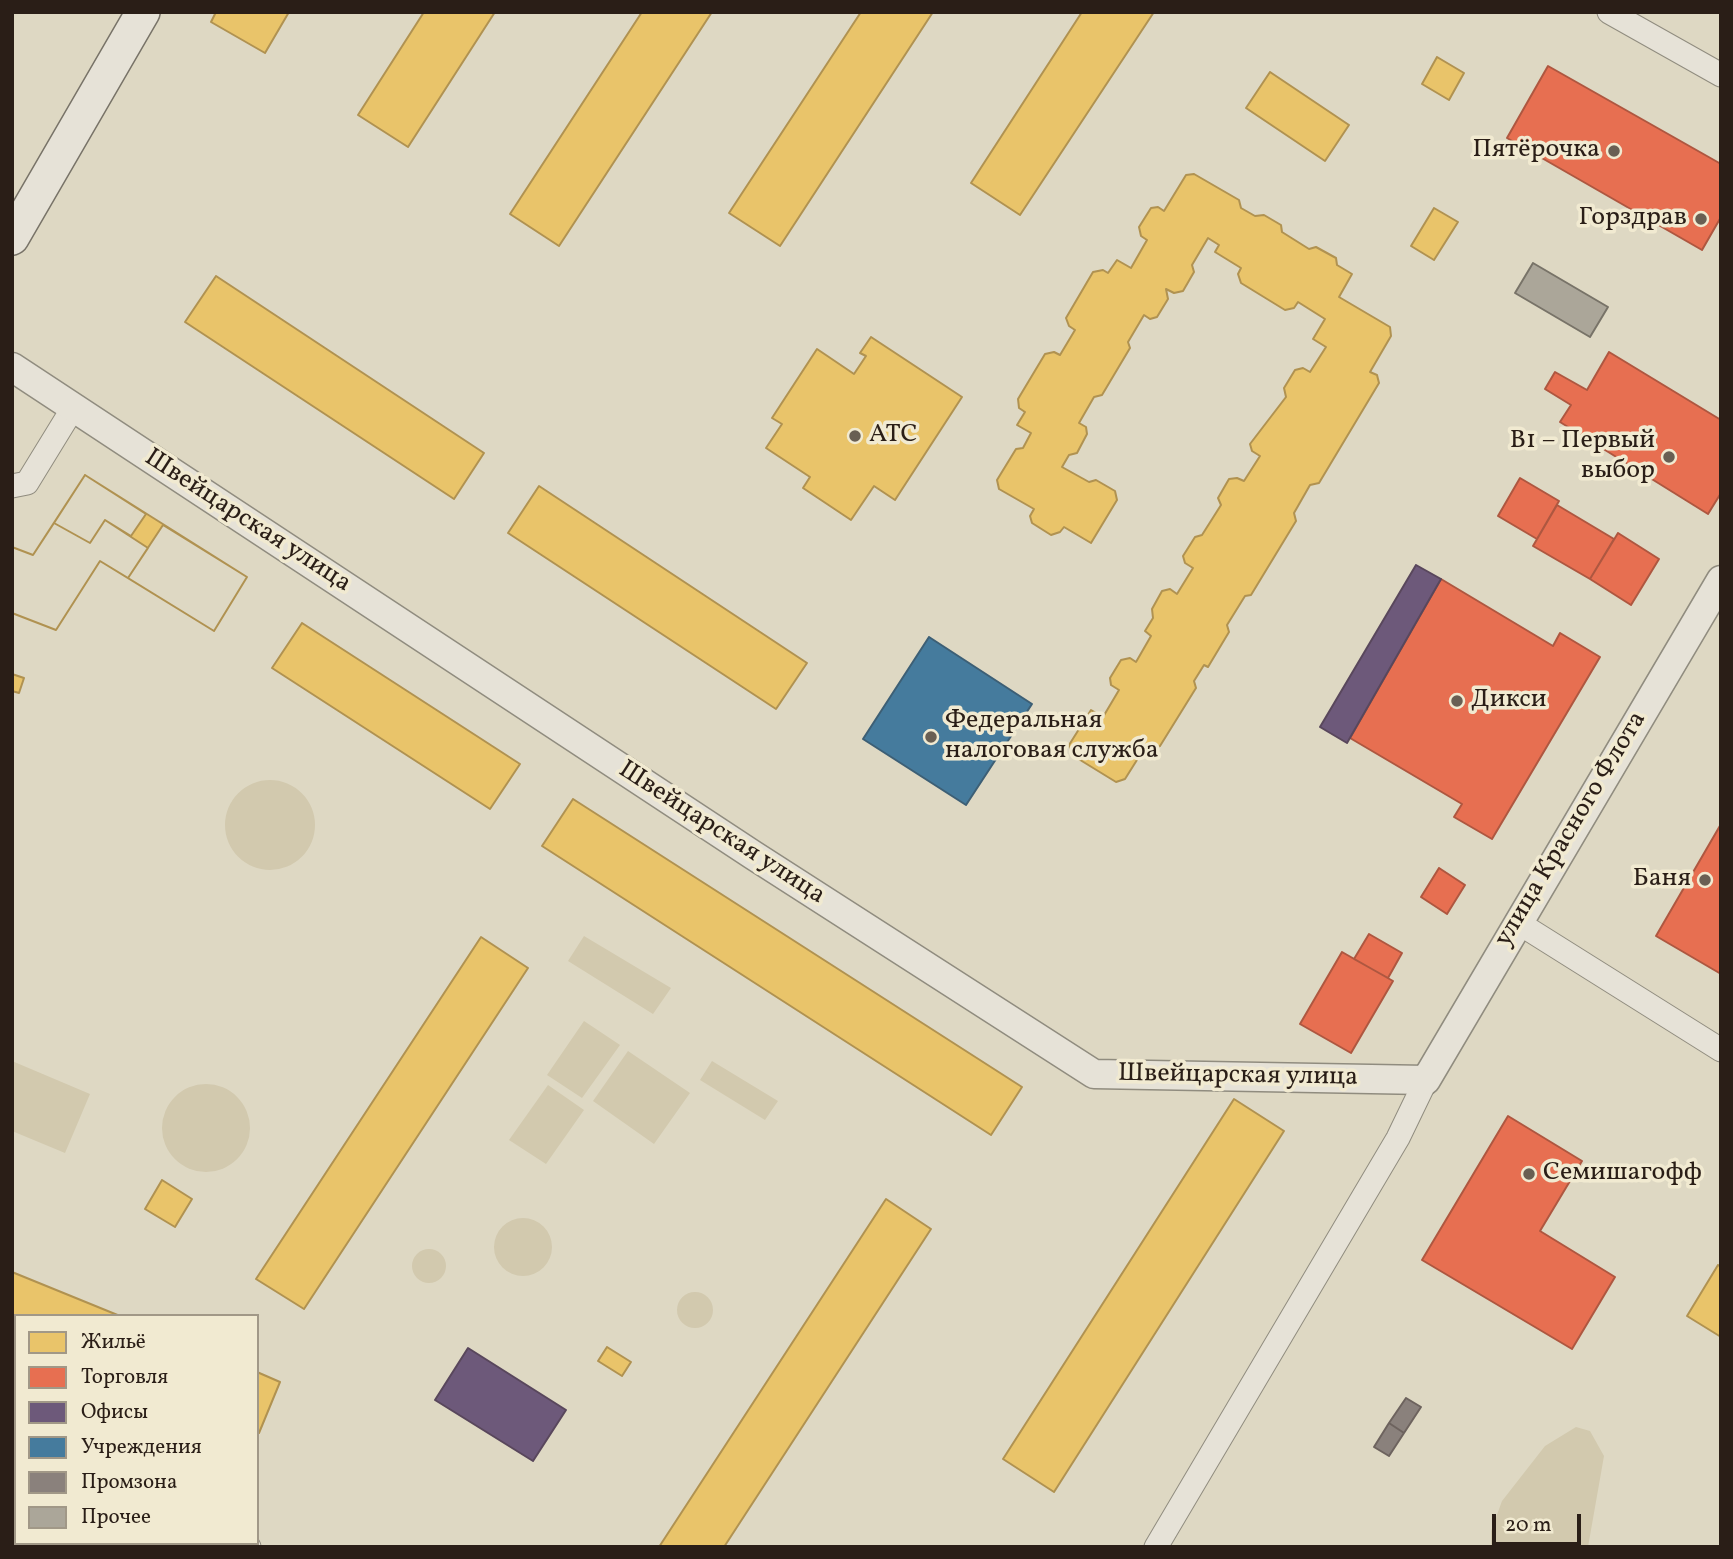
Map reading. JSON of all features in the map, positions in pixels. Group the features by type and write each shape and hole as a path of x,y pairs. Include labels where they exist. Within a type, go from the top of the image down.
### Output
{"main road":[{"path":"12,238 143,12"}],"street":[{"path":"1609,12 1721,75"},
{"name":"Швейцарская улица","path":"12,367 753,855 1094,1074 1426,1080"},
{"path":"12,486 27,483 72,408"},
{"name":"улица Красного Флота","path":"1426,1080 1721,580"},
{"path":"1517,922 1721,1050"},
{"path":"1156,1547 1398,1138 1426,1080"}],"shaded area":[{"path":"270,780 287,783 302,793 312,808 315,825 312,842 302,857 287,867 270,870 253,867 238,857 228,842 225,825 228,808 238,793 253,783"},
{"path":"584,936 671,988 653,1014 568,961"},
{"path":"584,1021 620,1045 582,1098 547,1075"},
{"path":"628,1051 690,1093 654,1144 593,1101"},
{"path":"12,1061 90,1094 65,1153 12,1131"},
{"path":"712,1061 778,1101 765,1120 700,1080"},
{"path":"206,1084 223,1087 237,1097 247,1111 250,1128 247,1145 237,1159 223,1169 206,1172 189,1169 175,1159 165,1145 162,1128 165,1111 175,1097 189,1087"},
{"path":"548,1085 584,1110 546,1164 509,1140"},
{"path":"523,1218 544,1226 552,1247 544,1268 523,1276 502,1268 494,1247 502,1226"},
{"path":"429,1249 441,1254 446,1266 441,1278 429,1283 417,1278 412,1266 417,1254"},
{"path":"695,1292 707,1298 713,1310 707,1322 695,1328 683,1322 677,1310 683,1298"},
{"path":"1576,1427 1590,1431 1604,1456 1588,1547 1491,1547 1491,1531 1502,1501 1545,1446"}],"building: Жильё":[{"path":"216,12 289,12 265,53 211,22"},
{"path":"424,12 495,12 408,147 358,115"},
{"path":"642,12 712,12 559,246 510,214"},
{"path":"861,12 933,12 780,246 729,213"},
{"path":"1082,12 1154,12 1020,215 971,183"},
{"path":"1437,57 1464,73 1449,100 1422,84"},
{"path":"1270,72 1349,125 1325,161 1246,108"},
{"path":"1194,174 1239,200 1241,208 1255,216 1264,215 1281,225 1282,232 1309,249 1316,247 1336,258 1337,265 1352,274 1339,297 1390,327 1391,336 1370,372 1377,375 1379,383 1319,483 1310,485 1294,513 1296,521 1251,595 1245,596 1227,625 1229,632 1208,667 1204,665 1194,681 1196,688 1160,746 1153,749 1147,744 1125,779 1116,782 1072,755 1069,745 1091,710 1103,717 1119,690 1111,685 1110,678 1121,660 1130,658 1136,662 1151,636 1145,631 1153,618 1152,609 1162,591 1170,589 1177,594 1193,568 1185,563 1183,556 1195,537 1202,535 1221,505 1218,498 1229,479 1244,481 1260,456 1252,451 1250,444 1286,397 1284,388 1295,370 1303,368 1310,372 1326,347 1313,339 1325,319 1298,302 1294,308 1285,310 1241,283 1238,274 1241,268 1215,252 1219,245 1208,238 1192,265 1194,272 1183,291 1174,293 1166,289 1168,299 1157,317 1150,319 1144,315 1128,342 1130,348 1102,395 1094,397 1079,423 1086,427 1087,434 1077,453 1069,455 1062,467 1089,482 1096,480 1115,491 1117,500 1091,543 1064,527 1060,532 1051,535 1032,523 1030,516 1034,509 999,489 997,480 1016,449 1023,448 1031,433 1017,425 1025,412 1019,408 1018,399 1045,354 1054,352 1060,355 1075,330 1069,326 1066,318 1093,272 1103,270 1108,273 1117,260 1131,268 1147,240 1141,236 1139,227 1151,208 1158,207 1164,211 1186,175"},
{"path":"1434,208 1458,222 1434,260 1411,246"},
{"path":"216,276 484,453 454,499 185,322"},
{"name":"АТС","path":"871,337 962,397 895,500 874,486 851,520 803,488 810,477 766,448 782,424 772,418 817,349 854,374 866,356 860,353"},
{"path":"85,475 146,514 131,536 105,520 90,543 54,523"},
{"path":"85,475 247,577 214,631 100,561 56,630 12,613 12,547 33,555"},
{"path":"539,486 807,663 776,709 508,533"},
{"path":"105,520 148,548 128,578 100,561 56,630 12,613 12,547 33,555 54,523 90,543"},
{"path":"163,525 247,577 214,631 128,578"},
{"path":"302,623 520,764 490,809 272,668"},
{"path":"12,674 24,678 19,693 12,691"},
{"path":"573,799 1022,1087 991,1135 542,846"},
{"path":"481,937 528,968 304,1309 256,1279"},
{"path":"1234,1099 1284,1131 1054,1492 1003,1459"},
{"path":"162,1180 192,1199 175,1227 145,1209"},
{"path":"886,1199 931,1229 724,1547 659,1547"},
{"path":"1718,1265 1721,1267 1721,1337 1687,1316"},
{"path":"12,1272 115,1314 14,1314 12,1332"},
{"path":"607,1347 631,1362 622,1376 598,1361"},
{"path":"259,1373 280,1382 259,1433"}],"building: Торговля":[{"name":"Пятёрочка","path":"1548,66 1721,164 1721,217 1702,250 1507,138"},
{"name":"В1 – Первый выбор","path":"1609,352 1721,420 1721,493 1708,514 1560,422 1571,405 1545,389 1555,372 1587,390"},
{"path":"1520,478 1559,501 1537,539 1498,516"},
{"path":"1557,505 1614,539 1590,579 1533,546"},
{"path":"1618,533 1659,559 1631,605 1590,579"},
{"path":"1441,579 1553,646 1560,633 1600,657 1492,839 1454,817 1462,804 1350,738"},
{"name":"Баня","path":"1721,824 1721,974 1656,936"},
{"path":"1439,868 1465,885 1447,914 1421,897"},
{"path":"1369,934 1402,953 1388,978 1354,959"},
{"path":"1342,952 1393,981 1351,1053 1300,1024"},
{"path":"1508,1116 1582,1161 1540,1231 1615,1277 1572,1349 1422,1260"}],"building: Офисы":[{"path":"1416,565 1441,579 1347,743 1320,727"},
{"path":"468,1348 566,1410 533,1461 435,1400"}],"building: Учреждения":[{"path":"929,637 1032,704 966,805 863,739"}],"building: Промзона":[{"path":"1406,1398 1421,1407 1404,1433 1389,1423"},
{"path":"1389,1423 1404,1433 1389,1456 1374,1447"}],"building: Прочее":[{"path":"1533,263 1608,307 1590,337 1515,293"}],"place":[{"name":"Пятёрочка","path":"1614,151"},
{"name":"Горздрав","path":"1701,219"},
{"name":"АТС","path":"855,436"},
{"name":"В1 – Первый выбор","path":"1669,457"},
{"name":"Дикси","path":"1457,701"},
{"name":"Федеральная налоговая служба","path":"931,737"},
{"name":"Баня","path":"1705,880"},
{"name":"Семишагофф","path":"1529,1174"}]}
